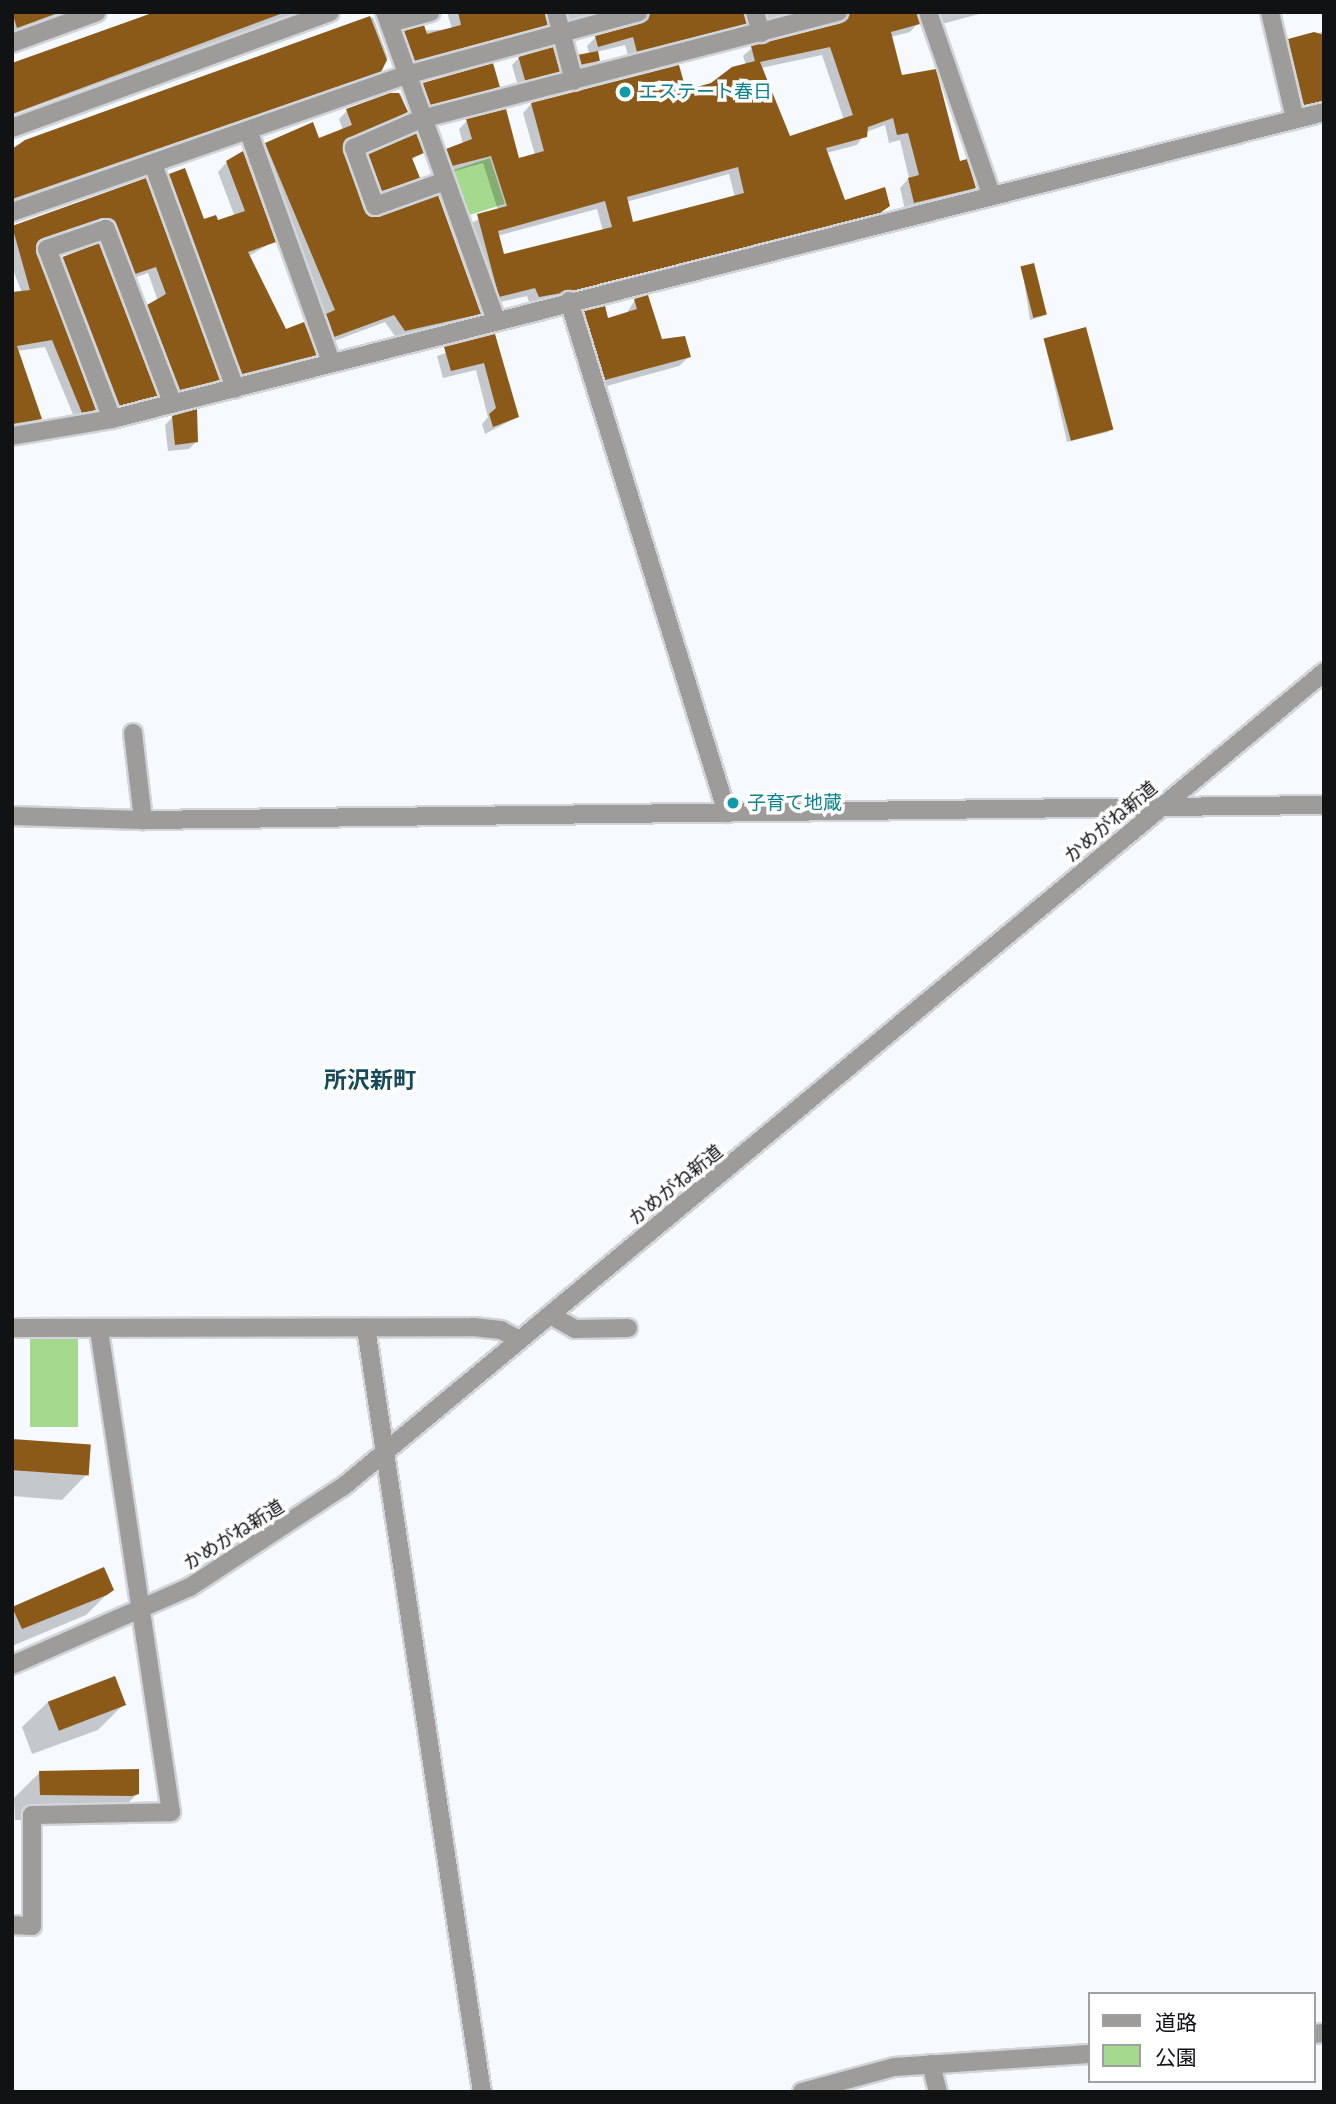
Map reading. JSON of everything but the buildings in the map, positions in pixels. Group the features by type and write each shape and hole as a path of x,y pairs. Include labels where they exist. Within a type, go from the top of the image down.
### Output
{"street":[{"path":"12,43 97,12"},
{"path":"12,128 330,12"},
{"path":"431,12 387,18 421,119 496,321"},
{"path":"556,12 575,80"},
{"path":"12,212 406,75 639,12"},
{"path":"755,12 761,33"},
{"path":"445,181 376,206 354,148 421,119 839,12"},
{"path":"928,12 991,194"},
{"path":"1270,12 1296,119"},
{"path":"12,436 112,419 173,404 569,300 1324,112"},
{"path":"248,130 331,362"},
{"path":"153,164 235,388"},
{"path":"112,419 47,249 106,229 173,404"},
{"path":"569,300 727,813"},
{"name":"かめがね新道","path":"12,1665 142,1613 273,1537 383,1455 1324,672"},
{"path":"133,733 143,820"},
{"path":"12,816 143,820 1324,805"},
{"path":"550,1315 575,1329 628,1328"},
{"path":"12,1328 99,1330 472,1327 501,1330 519,1340"},
{"path":"366,1328 383,1455 482,2092"},
{"path":"12,1925 32,1926 32,1815 171,1812 99,1330"},
{"path":"802,2092 859,2074 931,2064 1088,2054"},
{"path":"931,2064 937,2092"}],"green space":[{"path":"490,158 505,204 462,218 447,172"},
{"path":"30,1338 78,1338 78,1427 30,1427"}],"place":[{"name":"エステート春日","path":"625,92"},
{"name":"子育て地蔵","path":"733,803"}],"district":[{"name":"所沢新町","path":"370,1080"}]}
